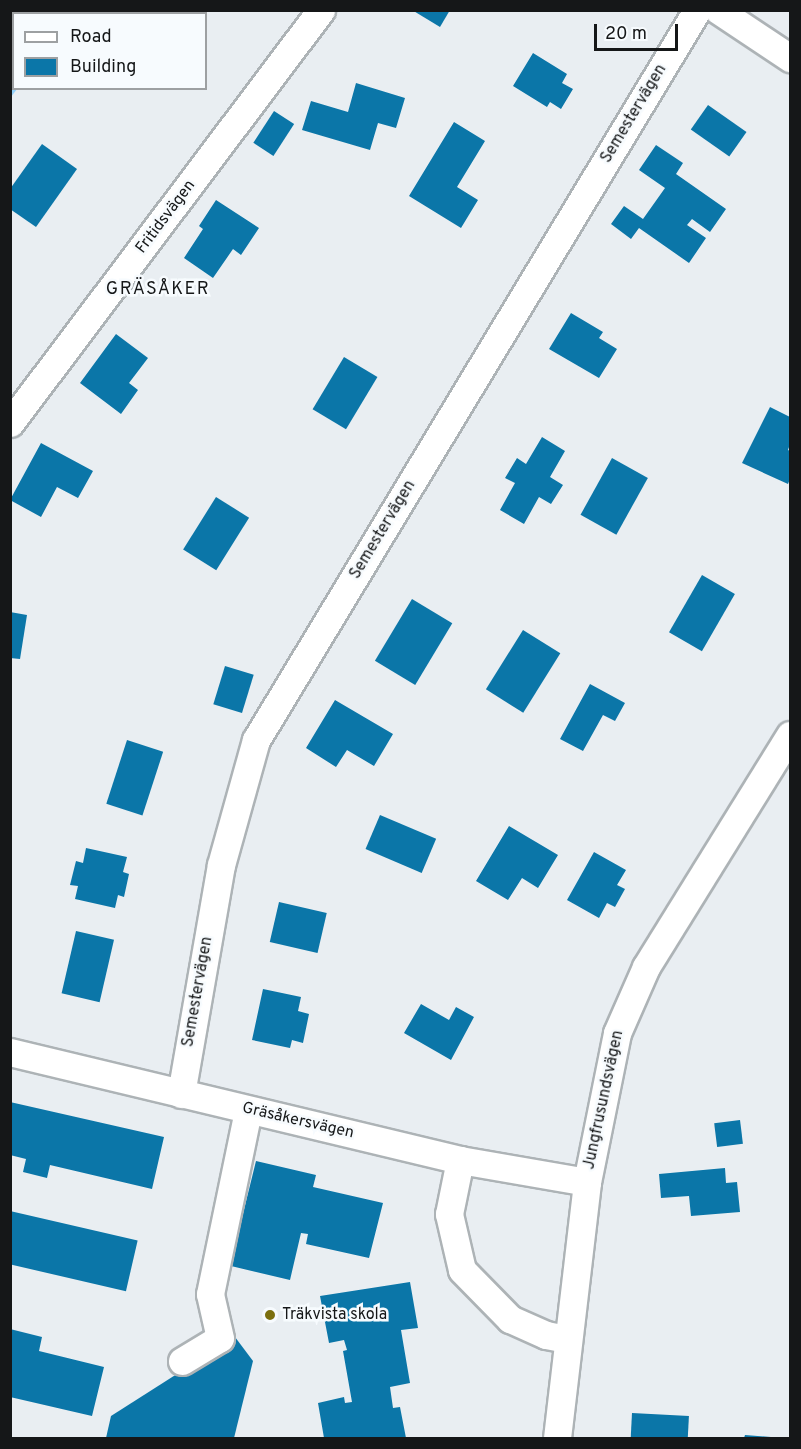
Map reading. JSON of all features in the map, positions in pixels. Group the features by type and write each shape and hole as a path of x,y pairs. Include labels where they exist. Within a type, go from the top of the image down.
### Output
{"street":[{"name":"Fritidsvägen","path":"10,423 321,10"},
{"name":"Semestervägen","path":"180,1094 221,865 256,740 697,10"},
{"path":"718,10 790,58"},
{"name":"Jungfrusundsvägen","path":"556,1438 586,1182 617,1033 646,967 790,735"},
{"name":"Gräsåkersvägen","path":"10,1052 460,1160 586,1182"},
{"path":"182,1361 220,1338 210,1294 248,1110"},
{"path":"460,1160 449,1214 462,1270 510,1319 546,1335 567,1339"}],"shaded area":[{"path":"11,10 72,11 12,12 12,90 16,90 11,97"}],"building":[{"path":"126,10 159,10 159,12 126,12"},
{"path":"412,10 450,10 440,27"},
{"path":"533,53 567,74 562,83 573,89 561,109 550,102 547,107 513,86"},
{"path":"356,83 405,98 396,128 378,123 370,150 302,130 311,101 348,112"},
{"path":"708,105 747,132 729,157 691,130"},
{"path":"274,111 294,124 273,156 253,143"},
{"path":"454,122 485,141 457,187 478,200 461,228 409,196"},
{"path":"42,144 77,169 36,227 10,209 10,189"},
{"path":"656,145 683,163 676,174 726,209 710,232 692,219 687,225 706,238 689,263 639,228 631,239 611,224 624,206 643,219 665,188 639,170"},
{"path":"216,200 259,228 241,255 233,249 213,278 184,258 203,229 199,226"},
{"path":"571,313 603,332 599,338 617,349 599,378 549,349"},
{"path":"116,334 148,358 129,383 138,390 121,414 80,383"},
{"path":"344,357 377,377 346,429 313,409"},
{"path":"770,407 790,417 788,450 790,451 790,479 788,484 742,463"},
{"path":"542,437 565,451 550,477 563,485 551,504 539,497 524,524 500,510 515,483 505,478 517,458 526,464"},
{"path":"41,443 93,471 78,498 57,487 41,517 10,500"},
{"path":"612,458 648,478 616,535 580,515"},
{"path":"216,497 249,518 216,570 183,550"},
{"path":"702,575 735,594 702,651 669,632"},
{"path":"412,599 452,623 415,685 375,661"},
{"path":"10,612 27,615 20,659 10,658"},
{"path":"523,630 560,653 523,713 486,689"},
{"path":"225,666 254,675 242,713 213,704"},
{"path":"590,684 625,703 615,721 603,715 583,751 560,739"},
{"path":"335,700 393,734 374,766 347,750 336,767 306,748"},
{"path":"127,740 163,752 142,815 106,804"},
{"path":"380,815 436,839 422,873 366,849"},
{"path":"509,826 558,855 538,888 522,878 508,900 476,881"},
{"path":"86,848 127,857 123,872 129,874 124,897 118,895 115,908 75,899 78,886 70,885 76,861 83,863"},
{"path":"594,852 626,870 617,885 625,889 615,907 607,903 599,918 567,900"},
{"path":"279,902 327,913 318,953 270,942"},
{"path":"76,931 114,940 100,1002 62,993"},
{"path":"263,989 301,997 298,1011 309,1014 303,1043 292,1040 290,1048 252,1040"},
{"path":"421,1004 449,1020 456,1007 474,1017 451,1060 404,1033"},
{"path":"10,1102 164,1137 152,1189 50,1165 47,1178 23,1172 26,1159 10,1155"},
{"path":"740,1120 743,1144 717,1147 714,1123"},
{"path":"256,1161 316,1175 313,1187 383,1203 369,1258 306,1244 308,1234 301,1233 290,1280 231,1266 232,1260 226,1259 232,1237 237,1238"},
{"path":"725,1168 726,1183 737,1182 740,1212 691,1216 689,1196 661,1198 659,1174"},
{"path":"10,1211 138,1240 126,1291 10,1264"},
{"path":"410,1282 418,1328 401,1330 410,1383 390,1387 393,1408 400,1407 406,1438 324,1438 318,1403 344,1397 345,1403 352,1402 343,1351 347,1350 344,1340 329,1343 320,1296"},
{"path":"10,1329 42,1337 39,1351 104,1367 92,1416 10,1397"},
{"path":"235,1337 253,1361 234,1438 106,1438 111,1416"},
{"path":"632,1413 689,1416 688,1438 631,1438"},
{"path":"745,1435 771,1437 771,1438 744,1438"}],"place":[{"name":"Träkvista skola","path":"270,1315"}],"district":[{"name":"GRÄSÅKER","path":"158,290"}]}
